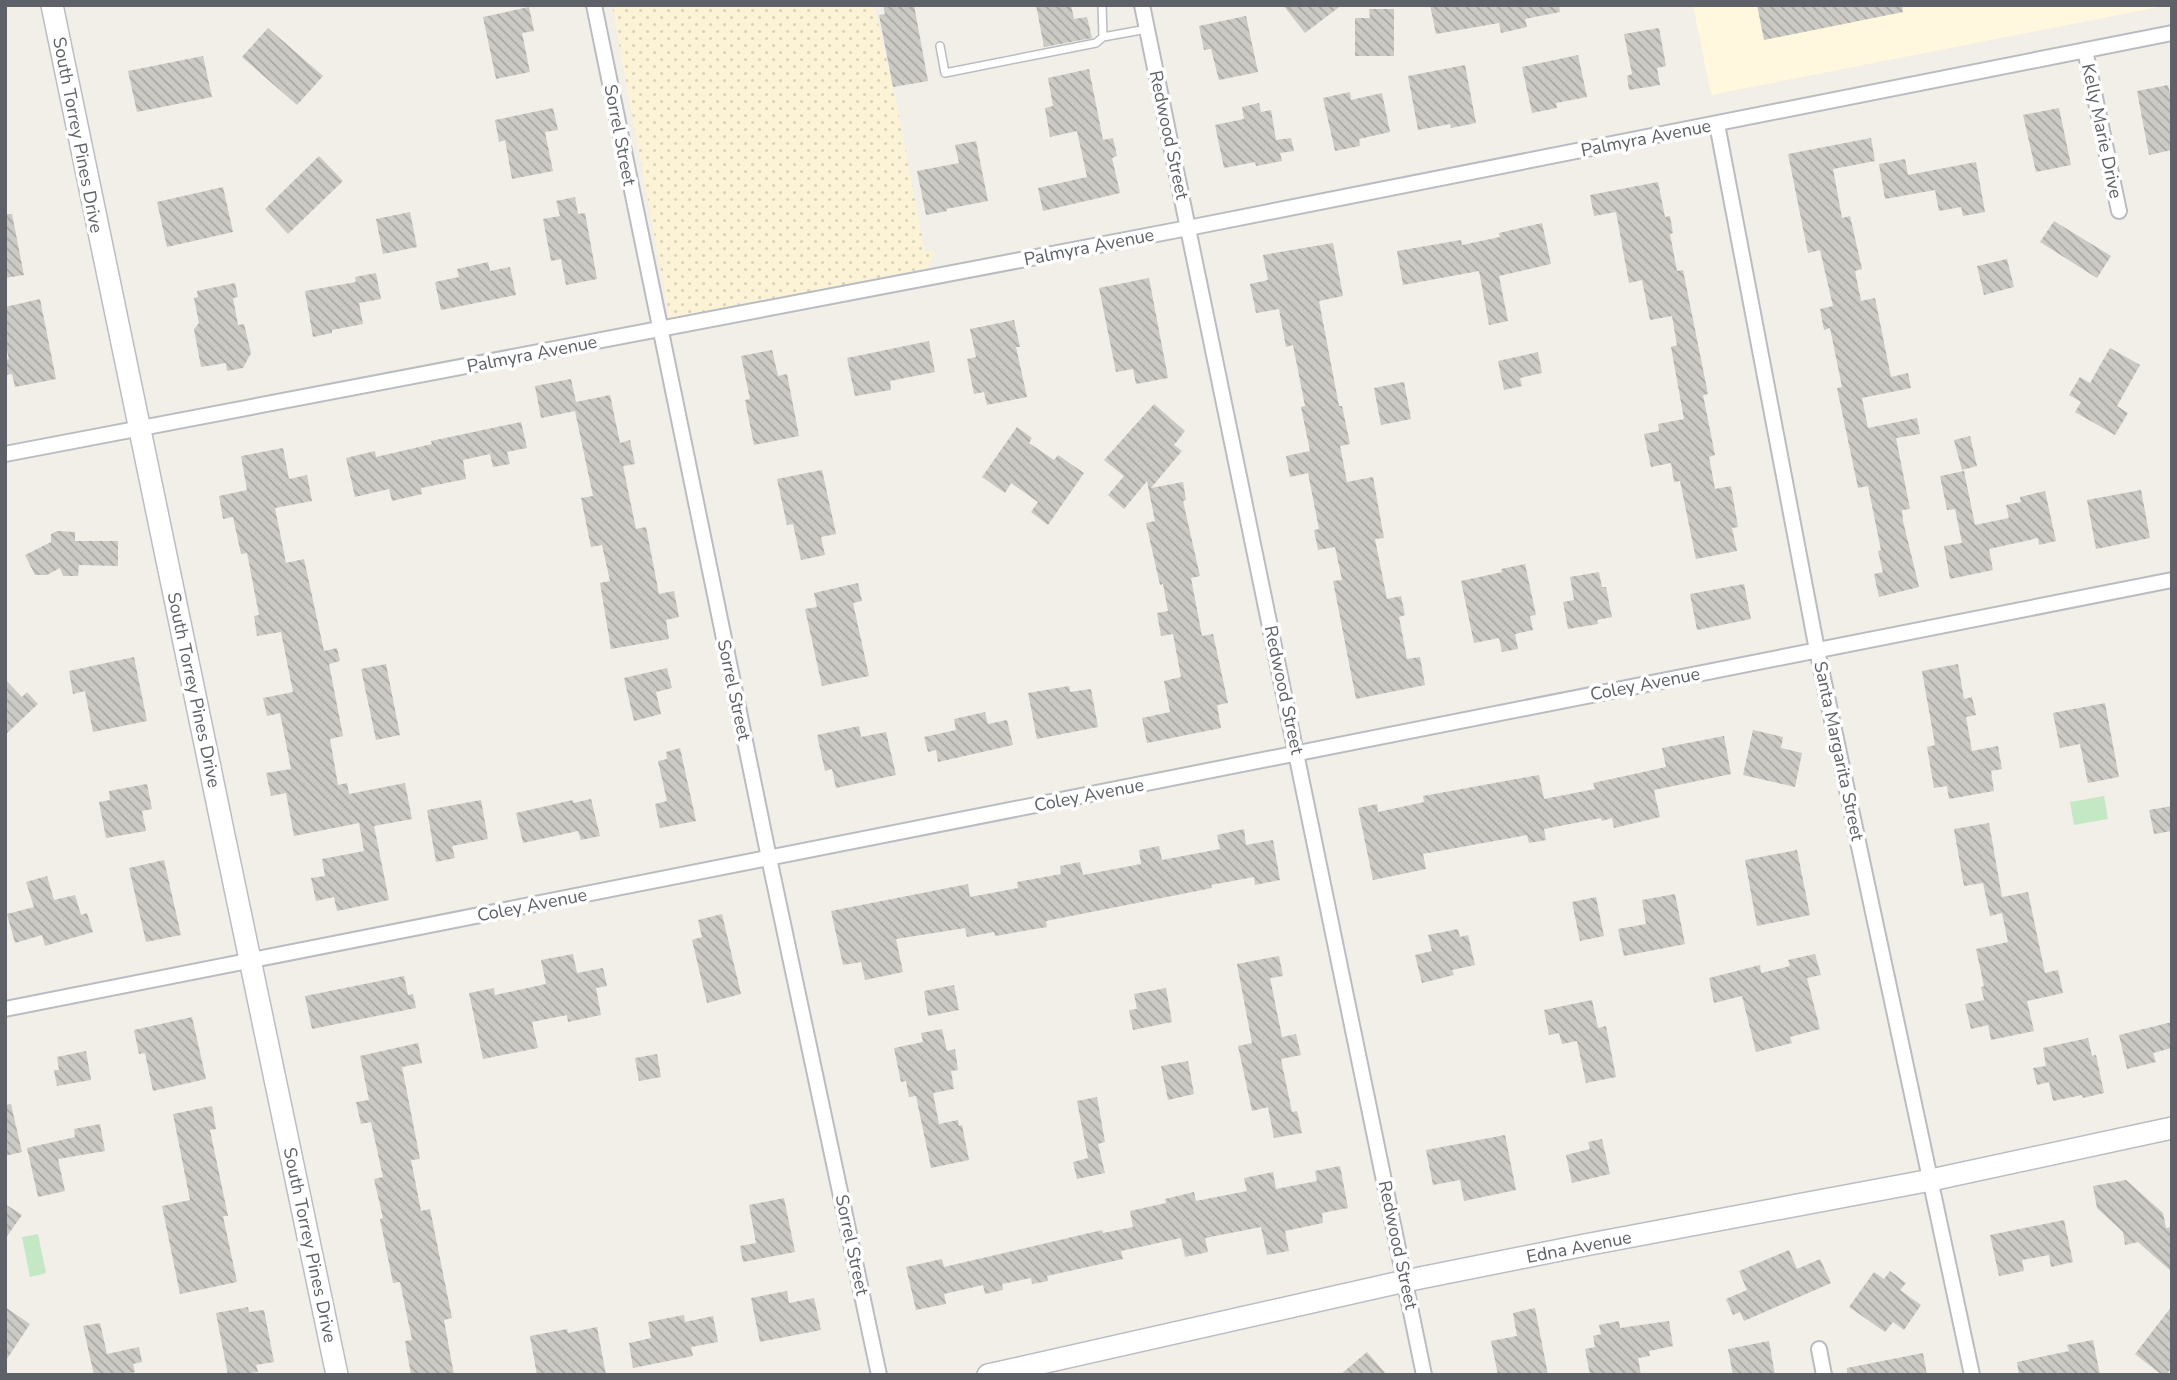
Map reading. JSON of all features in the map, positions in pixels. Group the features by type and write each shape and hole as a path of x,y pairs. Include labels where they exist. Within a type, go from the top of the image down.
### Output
{"street":[{"name":"South Torrey Pines Drive","path":"52,5 337,1375"},
{"name":"Sorrel Street","path":"594,5 659,330 879,1375"},
{"name":"Redwood Street","path":"1142,5 1424,1375"},
{"name":"Palmyra Avenue","path":"5,454 1188,228 2172,33"},
{"name":"Kelly Marie Drive","path":"2085,50 2119,211"},
{"name":"Santa Margarita Street","path":"1717,124 1817,650 1972,1375"},
{"name":"Coley Avenue","path":"5,1009 2172,580"},
{"name":"Edna Avenue","path":"988,1375 1405,1281 1931,1180 2172,1128"},
{"path":"1819,1349 1824,1375"}],"lane":[{"path":"1102,5 1103,37"},
{"path":"940,46 945,73 1096,43 1103,37 1147,29"}],"shaded area":[{"path":"1693,5 2169,5 1711,95"}],"green space":[{"path":"2104,796 2108,819 2074,825 2070,802"},
{"path":"38,1234 46,1273 30,1277 22,1237"}],"sand":[{"path":"612,5 874,5 896,100 925,252 935,251 928,268 670,320"}],"building":[{"path":"883,5 914,5 928,81 893,87 879,15 885,14"},
{"path":"1036,5 1071,5 1074,19 1087,17 1092,38 1044,47"},
{"path":"1283,5 1342,5 1305,33"},
{"path":"1430,5 1559,5 1560,12 1525,19 1527,27 1501,33 1499,23 1436,34"},
{"path":"1757,5 1902,5 1903,12 1764,40"},
{"path":"529,7 534,31 522,33 530,72 496,79 483,17"},
{"path":"1369,9 1394,9 1394,56 1355,56 1355,18 1370,18"},
{"path":"1246,16 1258,72 1219,80 1211,49 1204,50 1199,26"},
{"path":"268,28 323,76 297,105 242,57"},
{"path":"1659,28 1666,66 1657,68 1660,85 1629,90 1627,76 1632,74 1624,34"},
{"path":"1578,55 1587,97 1556,103 1557,108 1532,113 1522,67"},
{"path":"203,56 212,97 137,112 128,71"},
{"path":"1465,65 1476,123 1451,128 1450,124 1418,130 1408,76"},
{"path":"1089,69 1103,140 1113,138 1117,156 1112,158 1120,193 1043,211 1038,188 1087,177 1077,131 1050,137 1045,108 1053,106 1048,78"},
{"path":"2168,85 2172,102 2172,150 2149,155 2137,91"},
{"path":"1350,92 1351,100 1382,93 1390,132 1359,139 1360,146 1335,151 1323,98"},
{"path":"1259,103 1261,112 1271,110 1276,140 1291,138 1294,151 1280,153 1282,161 1256,166 1255,162 1224,168 1215,125 1244,119 1242,107"},
{"path":"553,108 558,130 545,132 553,171 512,179 505,140 499,142 495,120"},
{"path":"2059,108 2071,165 2036,172 2023,115"},
{"path":"1871,138 1875,161 1833,169 1842,218 1850,216 1862,269 1855,271 1861,301 1875,298 1891,377 1908,373 1911,388 1862,398 1868,428 1917,418 1920,434 1896,438 1910,509 1902,510 1903,521 1919,587 1879,597 1874,574 1883,572 1878,551 1881,550 1868,486 1858,488 1837,388 1842,387 1830,328 1824,330 1820,309 1833,306 1820,250 1808,253 1788,154"},
{"path":"976,141 988,201 926,215 917,171 959,163 955,145"},
{"path":"319,156 343,181 288,234 265,209"},
{"path":"1905,159 1908,175 1976,162 1985,212 1963,216 1961,207 1939,211 1935,190 1885,199 1879,164"},
{"path":"1658,182 1665,217 1670,216 1673,233 1670,234 1677,271 1683,270 1708,394 1703,395 1715,455 1709,457 1715,489 1731,486 1738,527 1732,528 1737,551 1696,559 1680,481 1674,482 1671,463 1651,467 1644,434 1659,431 1658,424 1684,419 1671,347 1677,345 1672,316 1650,320 1642,280 1629,283 1616,212 1594,216 1590,195"},
{"path":"223,187 233,232 167,247 157,202"},
{"path":"575,197 578,214 585,213 597,279 566,285 561,259 551,261 543,219 560,216 556,201"},
{"path":"410,212 417,247 383,254 376,219"},
{"path":"5,214 12,214 24,275 5,278"},
{"path":"2054,221 2111,256 2097,278 2040,242"},
{"path":"1542,223 1551,264 1499,276 1508,321 1489,325 1479,271 1403,285 1397,251 1461,240 1462,245 1500,237 1499,233"},
{"path":"1333,243 1343,296 1319,301 1339,406 1342,406 1350,444 1340,446 1347,482 1373,477 1384,538 1375,539 1387,599 1401,596 1405,615 1399,617 1407,659 1420,657 1425,685 1356,699 1333,581 1342,580 1335,547 1318,550 1314,530 1319,529 1308,473 1290,477 1286,456 1310,451 1301,407 1305,406 1293,345 1286,347 1279,309 1256,313 1250,284 1268,280 1263,255"},
{"path":"2007,259 2014,287 1984,295 1977,266"},
{"path":"488,262 490,271 510,267 516,295 441,310 435,282 459,277 457,269"},
{"path":"376,273 381,299 359,303 363,324 313,337 305,291 356,282 355,277"},
{"path":"1149,278 1168,378 1136,384 1133,369 1116,372 1099,288"},
{"path":"235,283 238,297 233,298 238,325 244,324 251,353 243,368 227,371 226,363 201,367 194,329 199,323 194,298 198,297 197,291"},
{"path":"40,299 56,379 15,387 12,374 5,375 5,360 9,359 5,342 5,307"},
{"path":"1014,320 1020,347 1016,347 1027,397 987,405 984,392 974,394 967,359 976,357 970,329"},
{"path":"929,341 935,372 890,381 891,390 855,396 847,358"},
{"path":"2110,348 2140,365 2117,406 2128,413 2115,435 2075,412 2081,402 2069,395 2080,377 2090,383"},
{"path":"772,350 778,376 787,374 799,436 754,445 745,400 750,399 741,356"},
{"path":"1538,352 1542,373 1520,378 1522,386 1504,390 1498,361"},
{"path":"571,379 576,402 610,395 620,443 630,440 635,464 623,466 636,529 646,527 659,594 674,591 679,617 666,620 669,639 611,649 600,583 610,581 602,545 591,547 581,498 593,496 575,411 541,418 535,386"},
{"path":"1404,382 1411,419 1381,425 1374,388"},
{"path":"1154,404 1185,431 1174,445 1182,451 1151,488 1183,482 1186,500 1183,501 1200,576 1191,578 1202,636 1213,634 1228,703 1217,705 1221,728 1147,743 1142,718 1170,712 1164,681 1181,677 1173,634 1161,636 1157,613 1168,611 1146,523 1155,521 1147,481 1124,509 1108,495 1124,476 1104,460"},
{"path":"521,422 527,448 507,452 510,464 493,467 490,454 463,460 466,479 421,488 422,494 392,501 389,489 355,497 346,458 375,451 376,457 432,444 431,441"},
{"path":"1017,427 1032,438 1029,443 1054,460 1058,455 1084,473 1048,525 1031,512 1038,502 1011,483 1005,493 982,477"},
{"path":"1970,436 1977,466 1962,470 1954,440"},
{"path":"283,448 289,479 307,475 312,501 275,508 286,563 304,559 324,651 337,648 340,661 329,664 343,736 330,739 338,785 347,783 349,794 405,783 412,819 374,826 389,900 337,911 334,897 316,901 311,878 325,876 322,859 364,851 359,823 294,836 286,793 271,796 266,773 291,769 280,713 267,716 263,698 293,692 281,632 257,636 254,616 259,615 247,553 241,554 233,517 223,519 219,496 247,490 241,456"},
{"path":"822,470 836,534 821,537 825,555 801,560 793,524 787,525 777,479"},
{"path":"1964,471 1975,525 2009,518 2006,505 2021,502 2020,497 2045,491 2056,541 2039,545 2038,538 1989,549 1993,570 1950,579 1944,546 1962,543 1955,509 1947,510 1940,476"},
{"path":"2141,490 2150,538 2096,549 2087,500"},
{"path":"57,531 75,532 75,541 118,541 118,566 79,565 78,576 63,576 60,568 47,575 35,575 25,555 51,542 51,534"},
{"path":"1525,564 1536,615 1530,616 1533,630 1515,634 1518,649 1502,652 1499,638 1474,643 1461,581"},
{"path":"1599,572 1602,587 1606,587 1612,617 1597,620 1598,624 1568,629 1563,602 1574,600 1570,577"},
{"path":"858,583 862,601 853,603 869,676 822,686 805,609 817,607 814,593"},
{"path":"1744,584 1751,619 1697,630 1690,594"},
{"path":"134,657 147,721 93,732 85,691 73,694 69,671"},
{"path":"386,664 400,735 376,740 361,669"},
{"path":"1958,664 1964,699 1972,697 1976,715 1966,717 1972,751 1998,746 2002,769 1991,771 1994,791 1949,799 1947,786 1934,788 1927,747 1935,745 1922,671"},
{"path":"667,668 672,688 656,692 661,714 634,721 624,678"},
{"path":"5,679 22,697 27,692 38,704 5,735"},
{"path":"1069,686 1070,692 1091,689 1098,727 1037,739 1028,693"},
{"path":"2105,703 2119,777 2088,783 2080,744 2060,748 2053,713"},
{"path":"985,712 988,724 1007,720 1013,745 938,762 936,750 928,752 924,737 956,730 954,719"},
{"path":"859,726 861,737 886,732 896,775 836,788 832,769 825,771 817,735"},
{"path":"1753,730 1783,737 1781,748 1802,753 1795,787 1743,775"},
{"path":"1724,736 1731,774 1654,790 1660,817 1614,828 1612,818 1602,821 1601,818 1544,829 1546,840 1529,843 1527,835 1423,854 1426,869 1373,880 1358,808 1377,804 1378,812 1424,802 1423,796 1539,775 1544,799 1595,789 1593,783 1666,767 1662,748"},
{"path":"680,748 696,821 660,828 655,804 667,801 658,761 667,759 666,752"},
{"path":"147,784 152,809 142,811 146,831 106,838 99,802 110,800 109,791"},
{"path":"591,799 600,836 581,840 578,831 523,843 516,813 573,800 573,803"},
{"path":"481,800 488,839 452,846 455,858 436,862 427,810"},
{"path":"2172,806 2172,831 2154,834 2149,810"},
{"path":"1989,823 2002,897 2028,892 2045,973 2058,970 2063,993 2027,1001 2034,1031 1991,1040 1988,1025 1971,1029 1965,1004 1984,1000 1981,987 1984,986 1976,949 2008,942 2002,913 1990,916 1983,883 1964,886 1954,829"},
{"path":"1244,829 1246,845 1273,840 1280,880 1255,885 1254,877 1211,885 1212,888 1046,921 1047,927 995,936 994,932 967,937 965,928 896,939 903,972 865,980 861,962 843,965 831,911 968,884 970,897 1018,888 1017,882 1061,874 1060,866 1080,862 1083,875 1141,864 1139,850 1159,846 1162,860 1220,849 1217,835"},
{"path":"1797,850 1810,915 1757,926 1745,860"},
{"path":"164,860 181,935 146,942 129,868"},
{"path":"47,876 54,900 75,895 81,915 87,913 93,932 45,946 42,935 15,943 7,914 34,907 26,882"},
{"path":"1675,894 1685,944 1624,956 1618,929 1646,924 1642,900"},
{"path":"1596,897 1604,936 1580,941 1572,902"},
{"path":"722,914 741,994 707,1003 692,940 702,937 698,920"},
{"path":"1458,929 1460,937 1468,935 1475,965 1452,970 1454,975 1422,983 1415,955 1432,951 1428,935"},
{"path":"573,954 577,973 603,968 607,986 596,988 601,1015 568,1022 567,1015 532,1022 538,1048 483,1059 469,993 494,988 495,995 546,984 541,960"},
{"path":"1815,954 1821,975 1807,978 1820,1029 1790,1037 1792,1043 1756,1052 1742,996 1714,1003 1709,978 1760,965 1761,973 1790,966 1788,960"},
{"path":"1279,956 1283,976 1270,978 1282,1037 1296,1034 1301,1055 1281,1059 1292,1112 1297,1111 1302,1133 1274,1138 1268,1107 1252,1111 1238,1046 1252,1043 1237,964"},
{"path":"404,976 408,995 413,994 416,1008 312,1029 305,996"},
{"path":"954,985 959,1010 928,1016 924,991"},
{"path":"1166,988 1172,1022 1133,1030 1129,1010 1137,1009 1134,994"},
{"path":"1592,1000 1598,1028 1606,1026 1616,1077 1586,1083 1577,1041 1562,1044 1559,1033 1549,1035 1544,1010"},
{"path":"192,1017 206,1079 153,1091 145,1053 139,1054 134,1030"},
{"path":"2172,1022 2172,1048 2153,1053 2156,1062 2127,1069 2119,1035"},
{"path":"942,1029 947,1051 955,1049 958,1070 951,1071 954,1089 933,1093 939,1124 958,1120 959,1126 962,1125 969,1160 931,1168 916,1096 909,1097 906,1081 901,1082 894,1048 923,1042 921,1033"},
{"path":"2088,1038 2092,1056 2096,1055 2104,1093 2053,1101 2049,1082 2037,1085 2033,1068 2046,1066 2043,1048"},
{"path":"418,1043 422,1063 402,1067 420,1159 411,1160 421,1211 430,1209 452,1318 444,1320 454,1375 411,1375 405,1341 412,1340 400,1282 393,1283 374,1179 383,1177 371,1122 361,1124 356,1102 369,1100 360,1056"},
{"path":"86,1051 91,1080 57,1086 54,1070 59,1070 57,1057"},
{"path":"657,1054 661,1077 639,1081 635,1058"},
{"path":"1188,1061 1194,1094 1168,1100 1161,1066"},
{"path":"1097,1097 1105,1142 1098,1144 1105,1173 1077,1179 1073,1162 1088,1158 1077,1101"},
{"path":"11,1104 22,1152 5,1156 5,1105"},
{"path":"212,1106 216,1129 210,1130 228,1216 223,1216 237,1282 180,1294 162,1206 190,1200 173,1114"},
{"path":"100,1124 105,1151 58,1159 65,1191 38,1197 27,1148 75,1137 74,1129"},
{"path":"1505,1135 1516,1190 1464,1201 1460,1180 1433,1185 1426,1150"},
{"path":"1602,1139 1610,1174 1572,1183 1566,1155 1590,1149 1588,1142"},
{"path":"1340,1166 1348,1208 1322,1213 1323,1223 1285,1231 1289,1251 1267,1255 1261,1227 1205,1238 1208,1252 1185,1257 1181,1238 1121,1251 1123,1259 1047,1276 1048,1281 1032,1284 1031,1278 1002,1284 1003,1290 985,1294 983,1285 944,1294 946,1304 916,1310 906,1267 942,1259 944,1267 1102,1230 1103,1233 1133,1227 1130,1211 1166,1203 1165,1199 1194,1192 1196,1201 1247,1191 1244,1178 1273,1172 1276,1189 1317,1181 1315,1171"},
{"path":"2126,1180 2163,1213 2166,1228 2172,1227 2172,1272 2138,1242 2125,1245 2123,1232 2097,1208 2093,1186"},
{"path":"784,1198 795,1252 743,1262 740,1246 756,1243 749,1205"},
{"path":"5,1204 22,1215 5,1239"},
{"path":"2064,1220 2073,1262 2051,1267 2049,1255 2022,1260 2024,1271 1999,1276 1990,1235"},
{"path":"1789,1250 1797,1269 1820,1259 1831,1283 1744,1321 1740,1312 1733,1315 1726,1299 1747,1290 1739,1271"},
{"path":"1890,1271 1906,1283 1900,1290 1921,1305 1904,1330 1893,1322 1885,1332 1849,1307 1874,1272 1884,1279"},
{"path":"787,1291 789,1303 814,1298 821,1330 760,1342 751,1298"},
{"path":"2172,1306 2172,1367 2166,1375 2162,1375 2135,1354"},
{"path":"5,1307 30,1324 5,1362"},
{"path":"248,1307 249,1312 264,1310 274,1362 256,1365 258,1372 228,1375 216,1313"},
{"path":"1535,1308 1548,1375 1498,1375 1491,1341 1517,1336 1513,1313"},
{"path":"684,1315 685,1322 713,1316 718,1342 691,1347 693,1356 633,1368 629,1343 651,1338 648,1322"},
{"path":"1619,1321 1620,1328 1669,1321 1673,1346 1649,1351 1650,1356 1638,1358 1641,1375 1590,1375 1585,1349 1595,1347 1593,1336 1601,1334 1599,1325"},
{"path":"100,1323 107,1354 139,1347 142,1362 133,1364 135,1372 123,1375 94,1375 83,1326"},
{"path":"597,1327 606,1375 537,1375 530,1336"},
{"path":"2093,1340 2100,1375 2019,1375 2017,1362 2069,1351 2067,1345"},
{"path":"1769,1341 1775,1375 1733,1375 1728,1349"},
{"path":"1367,1352 1387,1375 1340,1375"},
{"path":"1923,1353 1927,1375 1847,1375 1847,1368"}]}
